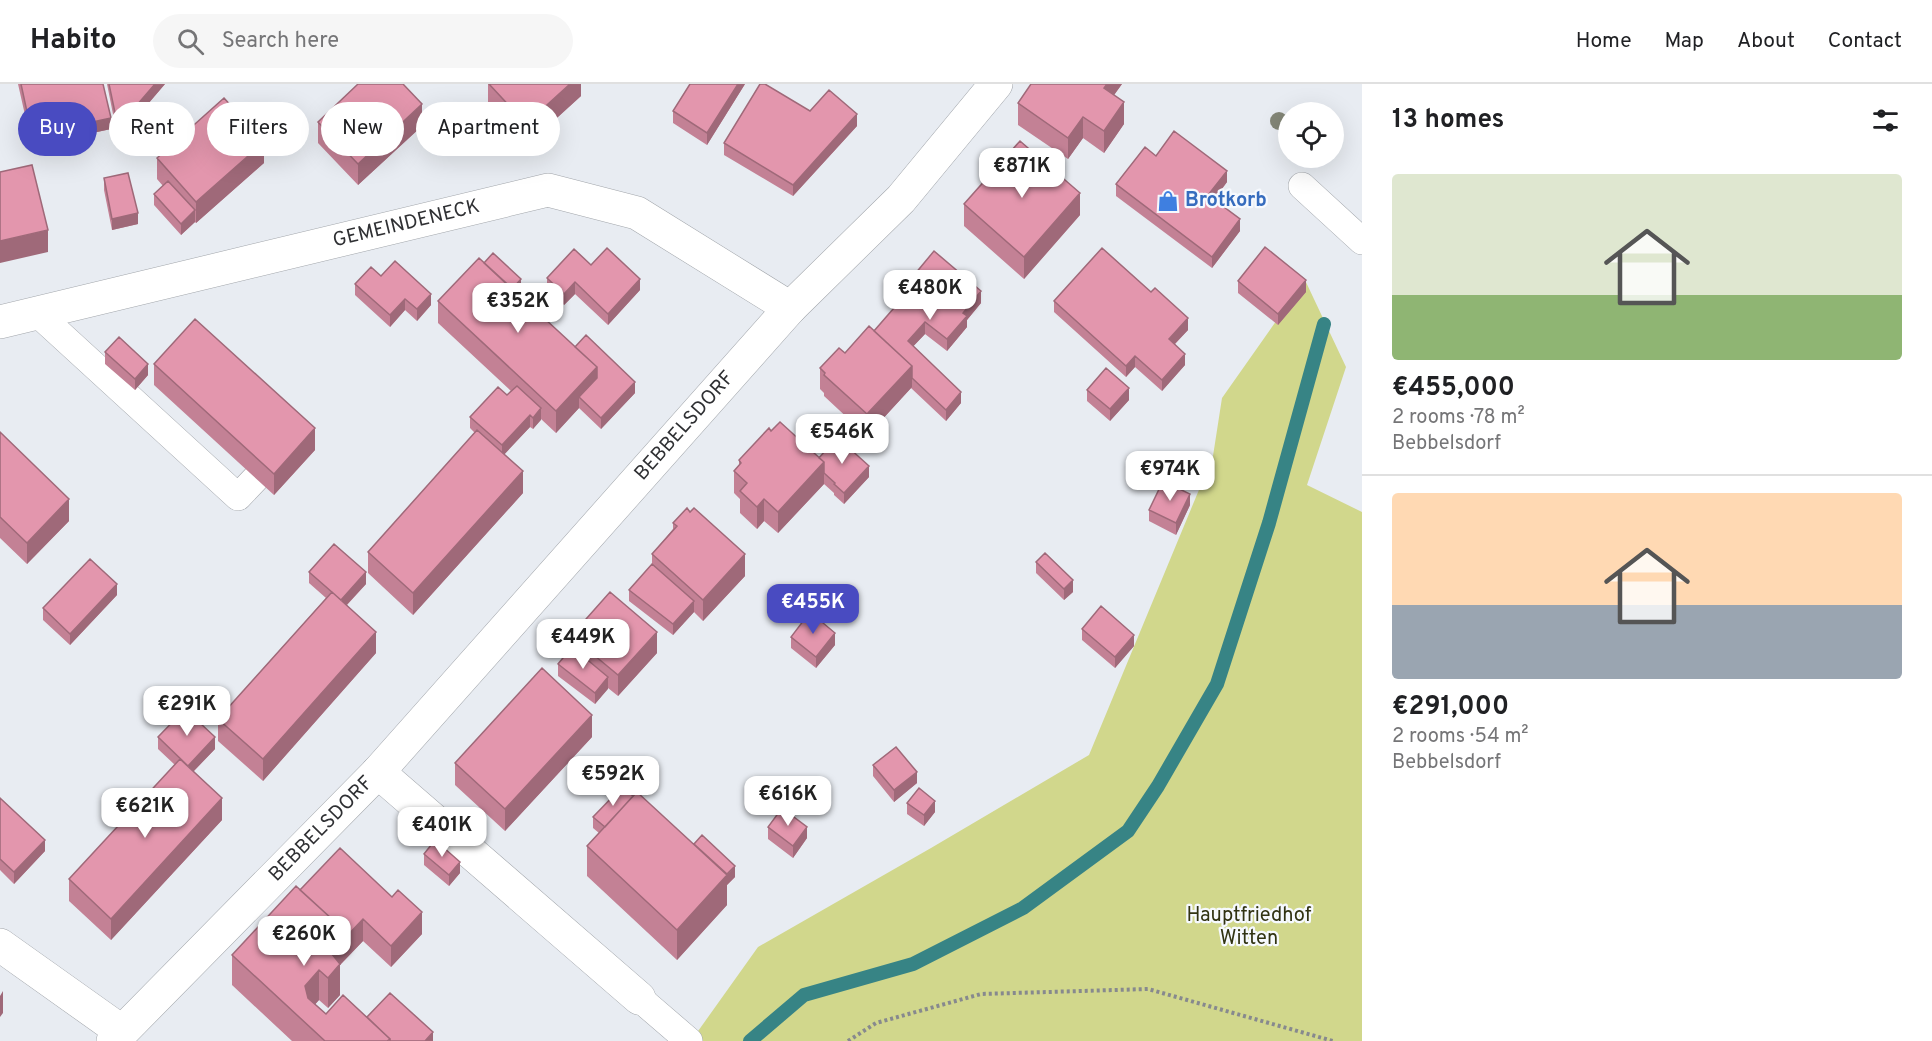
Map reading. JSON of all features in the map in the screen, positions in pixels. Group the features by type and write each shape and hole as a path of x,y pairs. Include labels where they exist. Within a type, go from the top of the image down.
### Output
{"street":[{"name":"BEBBELSDORF","path":"117,1036 378,772 790,308 901,199 996,84"},
{"name":"GEMEINDENECK","path":"0,322 548,190 637,213 790,308"},
{"name":"BEBBELSDORF","path":"378,772 639,998"},
{"path":"0,945 117,1036"}],"lane":[{"path":"1302,186 1362,241"},
{"path":"37,313 238,497 256,478"},
{"path":"639,998 689,1041"}],"path":[{"path":"848,1041 876,1023 981,994 1148,989 1333,1041"}],"green space":[{"name":"Hauptfriedhof Witten","path":"1305,280 1346,367 1307,485 1362,512 1362,1041 691,1041 758,947 1089,755 1213,456 1222,398"}],"building":[{"path":"21,84 103,84 109,118 97,121 97,102 25,102"},
{"path":"109,84 155,84 140,102 113,102"},
{"path":"358,84 403,84 420,102 416,102 416,110 404,121 404,102 339,102"},
{"path":"489,84 570,84 550,102 506,102"},
{"path":"690,84 738,84 707,133 673,111"},
{"path":"760,84 765,84 810,111 829,90 857,114 793,185 724,143"},
{"path":"1031,84 1107,84 1104,88 1124,102 1104,131 1083,117 1068,138 1018,103"},
{"path":"207,113 207,156 248,156 196,202 157,158 159,156 195,156 195,124"},
{"name":"Brotkorb","path":"1174,131 1227,171 1208,195 1240,219 1212,257 1116,184 1145,147 1156,156"},
{"path":"1020,141 1080,193 1024,257 964,204"},
{"path":"350,156 367,156 358,164"},
{"path":"32,165 48,230 0,241 0,172"},
{"path":"128,173 138,213 112,219 104,178"},
{"path":"168,181 195,210 181,224 154,194"},
{"path":"1265,247 1306,280 1278,314 1238,281"},
{"path":"607,248 640,279 608,314 575,282 564,294 547,278 574,249 591,265"},
{"path":"1102,248 1151,292 1155,288 1188,318 1169,339 1185,354 1162,380 1135,356 1126,366 1054,301"},
{"path":"934,251 981,291 963,313 967,316 947,339 925,322 908,341 961,392 946,410 912,378 912,366 874,331 920,278 915,274"},
{"path":"493,253 521,279 512,289 484,263"},
{"path":"479,258 597,367 556,411 438,301"},
{"path":"395,261 431,294 417,309 405,299 390,315 355,284 371,267 381,276"},
{"path":"195,319 315,428 274,474 154,364"},
{"path":"869,326 912,366 867,414 824,375 825,373 820,368 839,348 845,353"},
{"path":"586,335 635,382 601,418 579,397 597,378 597,367 575,347"},
{"path":"119,337 148,364 135,379 105,352"},
{"path":"1106,368 1129,388 1110,409 1087,390"},
{"path":"517,386 541,408 533,418 530,415 502,445 470,417 498,387 507,395"},
{"path":"780,422 824,462 778,512 764,499 757,507 740,491 747,483 734,471 741,463 739,460 769,428 771,431"},
{"path":"477,430 523,471 413,593 368,552"},
{"path":"0,432 69,499 27,543 0,517"},
{"path":"837,437 869,466 844,493 824,473 824,462 819,458"},
{"path":"1163,481 1190,494 1176,523 1149,510"},
{"path":"687,508 690,512 694,508 745,554 703,600 652,554 677,526 673,523"},
{"path":"334,544 366,572 341,600 309,572"},
{"path":"1045,553 1073,580 1064,589 1036,562"},
{"path":"90,559 117,584 70,634 43,608"},
{"path":"652,564 694,601 673,624 629,590"},
{"path":"332,592 376,632 263,759 218,719"},
{"path":"610,592 657,632 618,675 571,636"},
{"path":"1101,606 1134,635 1115,657 1082,629"},
{"path":"810,612 835,633 816,657 791,637"},
{"path":"572,647 608,677 595,693 558,664"},
{"path":"542,668 592,715 505,809 455,763"},
{"path":"185,709 215,737 188,766 158,737"},
{"path":"896,747 917,772 894,790 873,765"},
{"path":"180,759 222,798 111,919 69,879"},
{"path":"622,787 633,796 605,827 593,817"},
{"path":"919,788 935,801 924,815 907,803"},
{"path":"637,792 727,875 677,930 587,846"},
{"path":"0,798 45,840 14,872 0,859"},
{"path":"782,808 807,827 793,846 768,827"},
{"path":"702,835 735,866 727,874 694,844"},
{"path":"435,840 460,862 449,875 424,854"},
{"path":"340,848 392,897 398,890 422,912 391,946 363,919 344,939 344,930 300,890"},
{"path":"296,886 344,930 327,948 340,964 328,978 319,970 305,986 308,998 326,1014 343,995 390,1039 387,1041 325,1041 232,955"},
{"path":"390,993 433,1032 425,1041 390,1041 367,1017"}],"waterway":[{"path":"750,1041 804,995 913,964 1023,908 1128,831 1158,786 1217,684 1269,523 1324,324"}],"place":[{"name":"Brotkorb","path":"1168,201"}]}
